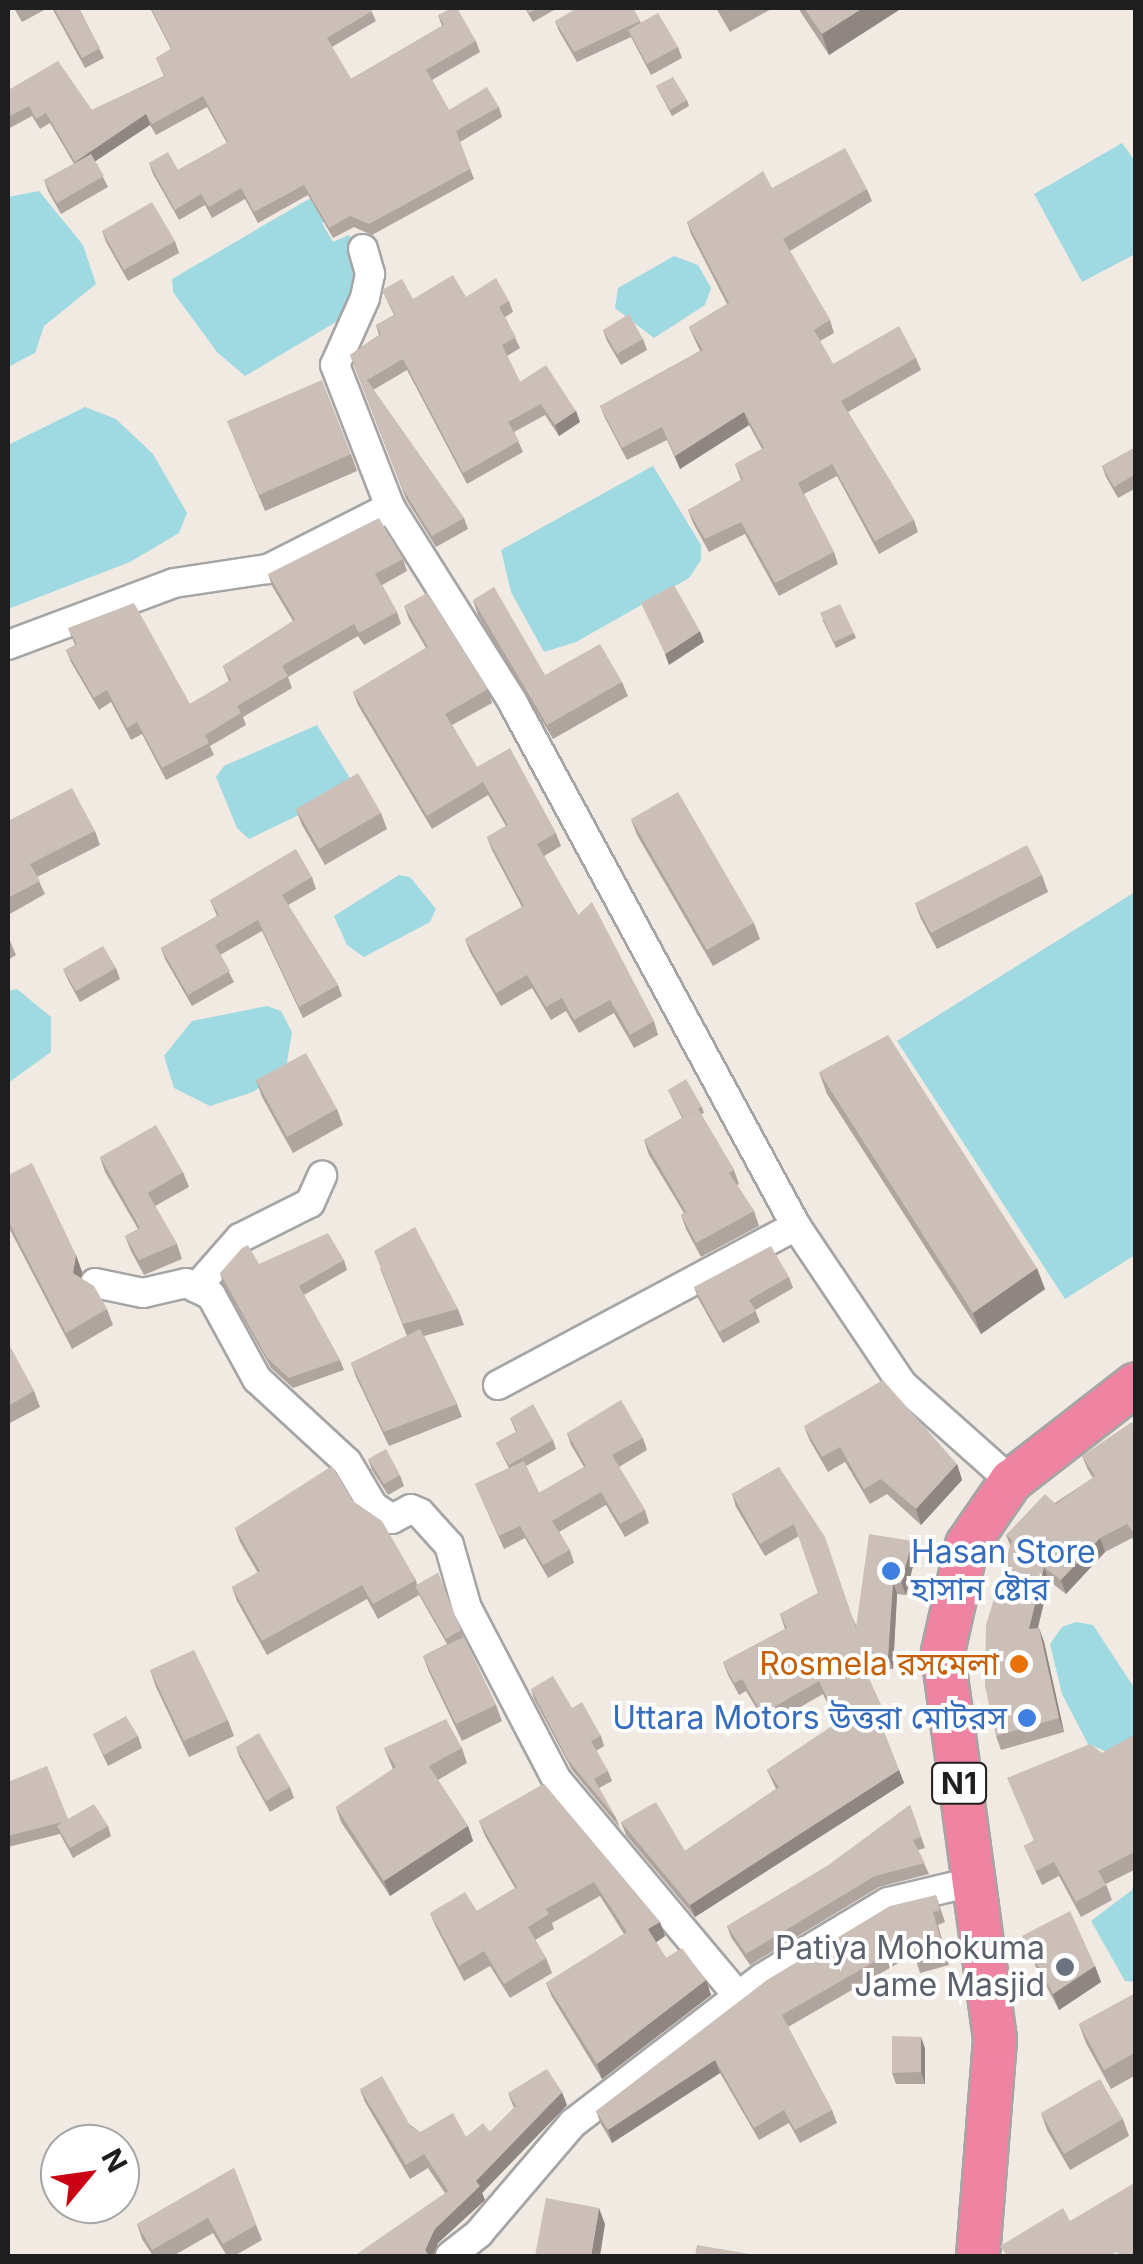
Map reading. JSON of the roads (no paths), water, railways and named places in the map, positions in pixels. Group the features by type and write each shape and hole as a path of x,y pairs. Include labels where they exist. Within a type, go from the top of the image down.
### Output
{"highway":[{"name":"N1","path":"978,2256 995,2039 944,1652 967,1545 1011,1482 1136,1384"}],"street":[{"path":"363,250 370,274 365,298 335,365 390,507 512,701 796,1226 902,1384 1011,1482"},
{"path":"8,645 174,583 268,569 390,507"},
{"path":"196,1288 240,1238 310,1203 322,1176"},
{"path":"498,1385 796,1226"},
{"path":"94,1283 143,1293 186,1283 211,1295 257,1379 347,1462 373,1506 392,1519 411,1509 420,1513 449,1544 466,1608 558,1780 738,1996"},
{"path":"450,2256 479,2233 573,2123 738,1996 888,1902 972,1882"}],"water":[{"path":"1122,143 1135,161 1135,254 1082,282 1034,194"},
{"path":"39,191 83,245 96,284 44,326 35,353 8,367 8,197"},
{"path":"314,196 337,213 322,223 333,242 349,235 361,260 361,289 341,319 245,376 217,352 173,292 172,279"},
{"path":"674,256 698,265 711,288 705,305 654,338 615,308 618,288"},
{"path":"85,407 116,419 153,454 187,513 179,533 130,562 8,609 8,445"},
{"path":"653,466 701,545 701,560 689,578 576,642 544,652 511,592 501,550"},
{"path":"317,725 353,783 349,791 249,839 237,828 216,777 224,766"},
{"path":"399,875 410,877 436,909 430,922 364,957 347,945 334,916"},
{"path":"1135,892 1135,1255 1065,1299 897,1041"},
{"path":"17,989 51,1017 51,1052 8,1083 8,991"},
{"path":"267,1006 281,1011 292,1032 286,1068 253,1092 210,1106 174,1088 164,1056 192,1021"},
{"path":"1076,1622 1093,1625 1135,1689 1135,1748 1115,1755 1088,1744 1062,1694 1050,1644 1062,1627"},
{"path":"1135,1879 1135,1982 1125,1981 1091,1921 1132,1890"}],"place":[{"name":"Hasan Store হাসান ষ্টোর","path":"891,1571"},
{"name":"Rosmela রসমেলা","path":"1019,1664"},
{"name":"Uttara Motors উত্তরা মোটরস","path":"1027,1718"},
{"name":"Patiya Mohokuma Jame Masjid","path":"1065,1967"}]}
